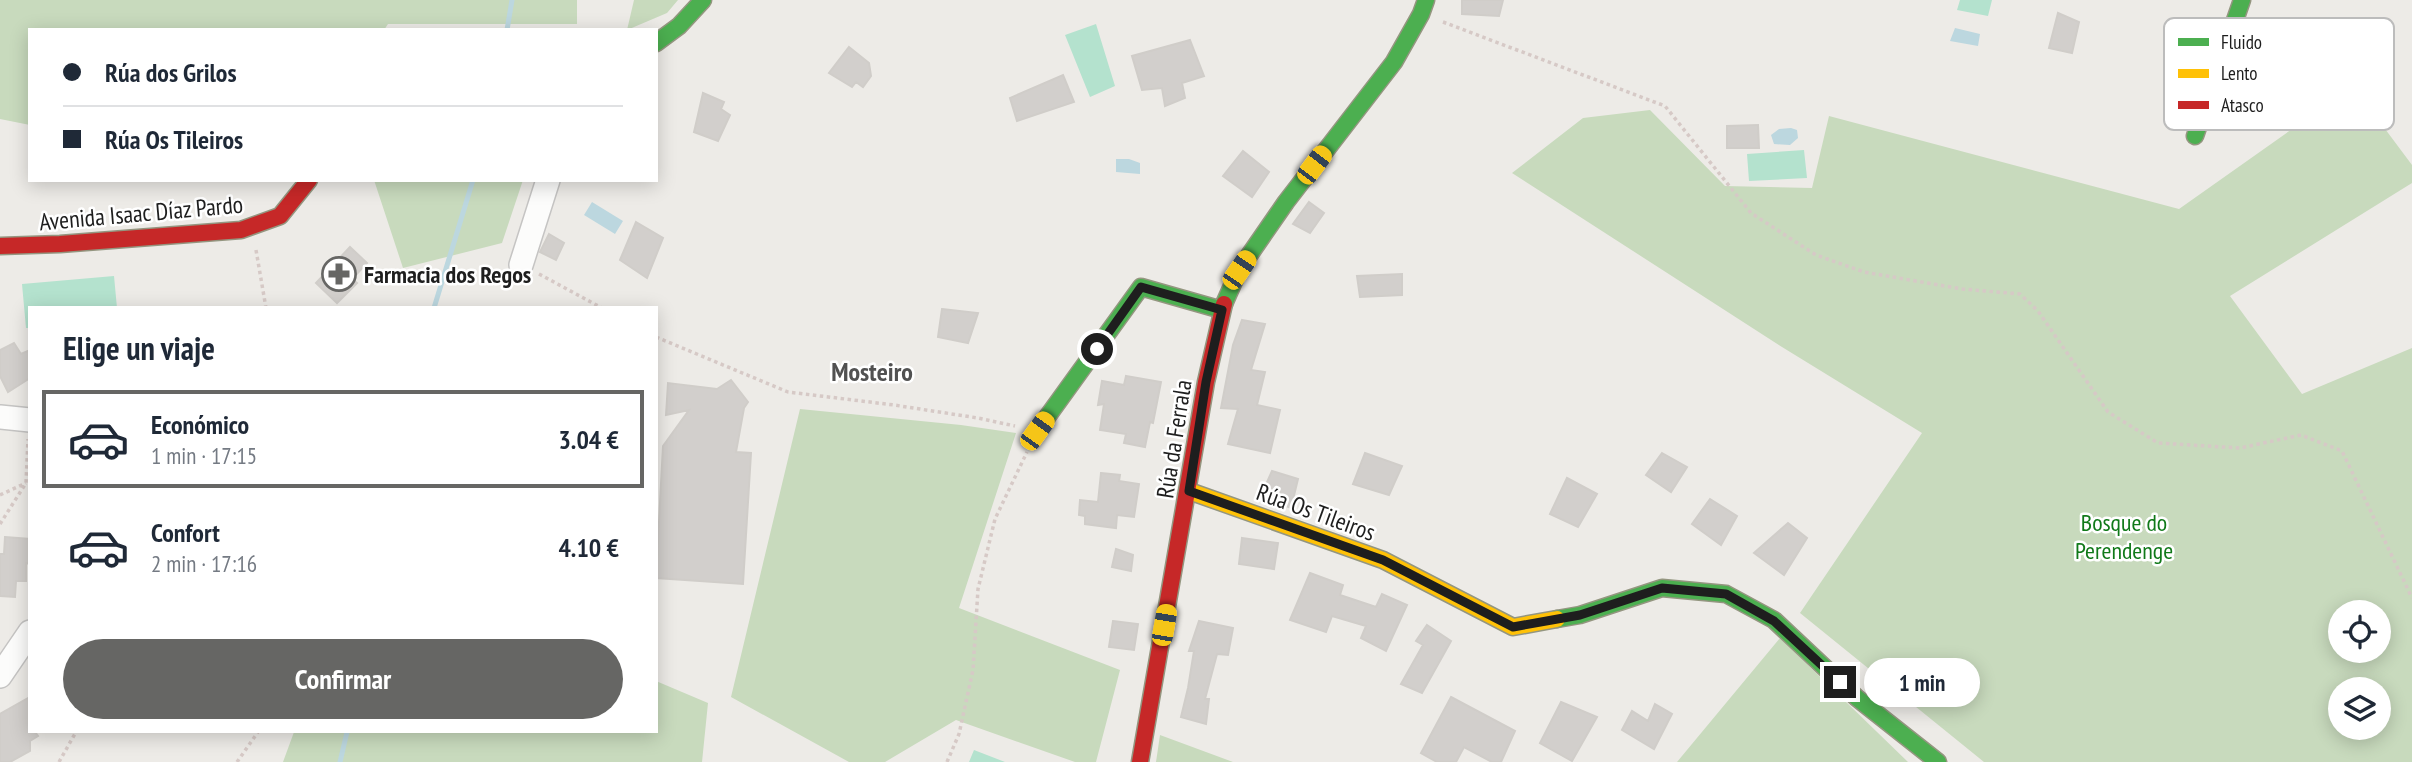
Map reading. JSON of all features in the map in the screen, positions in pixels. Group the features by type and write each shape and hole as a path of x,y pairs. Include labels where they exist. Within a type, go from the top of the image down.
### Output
{"street":[{"path":"658,42 680,26 704,0"},
{"path":"2236,18 2242,0"},
{"name":"Rúa da Ferrala","path":"1140,762 1206,382 1222,310 1239,270 1286,202 1394,62 1423,7"},
{"path":"2196,136 2198,130"},
{"name":"Avenida Isaac Díaz Pardo","path":"0,246 241,230 280,216 307,182"},
{"path":"521,265 547,182"},
{"path":"1037,431 1141,287 1222,310"},
{"path":"0,417 28,420"},
{"name":"Rúa Os Tileiros","path":"1189,491 1383,560 1513,627 1580,615 1662,588 1726,594 1774,621 1857,698 1938,762"},
{"path":"0,677 28,635"}],"path":[{"path":"1423,7 1665,106 1751,213 1816,255 1864,271 1962,289 2021,294 2038,311 2108,412 2158,443 2240,448 2301,435 2342,451 2412,598"},
{"path":"261,224 255,254 265,306"},
{"path":"521,265 598,306"},
{"path":"658,338 788,392 906,406 1037,431 995,519 978,589 973,670 959,734 947,762"},
{"path":"0,524 26,482 28,451"},
{"path":"0,495 26,482"},
{"path":"59,762 75,733"},
{"path":"237,762 257,733"}],"green space":[{"path":"0,0 577,0 577,24 388,24 385,28 28,28 28,125 0,119"},
{"path":"634,0 678,0 667,13 627,28"},
{"path":"1960,0 1992,0 1988,16 1957,10"},
{"path":"1096,24 1115,86 1090,97 1065,35"},
{"name":"Bosque do Perendenge","path":"1650,110 1725,186 1812,188 1829,116 2179,209 2291,130 2386,130 2412,165 2412,183 2230,296 2302,394 2412,348 2412,762 1984,762 1800,613 1922,433 1782,347 1512,173 1583,118"},
{"path":"1804,150 1807,178 1749,181 1747,154"},
{"path":"375,182 522,182 502,243 403,268"},
{"path":"114,276 117,306 28,306 26,328 22,284"},
{"path":"800,409 1016,433 959,608 1120,670 1096,762 1075,762 956,720 885,762 849,762 731,697"},
{"path":"1780,638 1908,762 1677,762"},
{"path":"658,682 708,703 702,762 283,762 294,733 658,733"},
{"path":"1160,735 1233,762 1156,762"},
{"path":"974,750 1005,762 969,762"}],"water":[{"path":"1955,28 1980,34 1978,46 1950,41"},
{"path":"1779,129 1797,130 1798,138 1790,145 1774,144 1771,135"},
{"path":"1116,159 1129,159 1140,163 1140,174 1116,172"},
{"path":"592,202 623,221 615,234 584,215"}],"building":[{"path":"1462,0 1503,0 1499,16 1462,14"},
{"path":"2058,13 2079,22 2072,53 2049,48"},
{"path":"1190,40 1204,76 1182,83 1185,98 1165,106 1162,88 1142,90 1132,56"},
{"path":"849,47 869,63 871,76 863,87 856,82 852,87 829,73"},
{"path":"1063,75 1074,102 1017,121 1010,98"},
{"path":"703,93 724,102 721,109 730,115 718,141 694,132"},
{"path":"1758,125 1759,148 1727,148 1727,126"},
{"path":"1243,151 1269,172 1252,197 1223,176"},
{"path":"1309,202 1324,213 1310,233 1293,224"},
{"path":"636,222 663,238 647,278 620,260"},
{"path":"549,234 564,243 556,260 540,252"},
{"path":"350,247 367,263 352,279 357,283 337,303 316,283"},
{"path":"1402,274 1402,295 1360,297 1357,276"},
{"path":"942,309 978,313 968,343 938,337"},
{"path":"1242,320 1265,324 1251,370 1265,372 1257,405 1280,410 1270,453 1228,444 1238,409 1221,408 1233,345"},
{"path":"14,343 21,354 28,351 28,379 8,392 0,376 0,350"},
{"path":"1126,376 1161,382 1145,447 1124,443 1126,434 1100,430 1104,404 1098,405 1102,381 1124,385"},
{"path":"731,380 748,402 744,408 736,452 751,453 743,584 658,578 663,446 689,410 666,415 668,383 717,389"},
{"path":"1365,453 1402,466 1389,495 1353,484"},
{"path":"1662,453 1687,467 1671,492 1646,475"},
{"path":"1272,471 1298,479 1291,508 1272,501 1274,494 1263,491"},
{"path":"1101,473 1120,475 1119,481 1139,484 1134,517 1117,515 1116,528 1085,524 1085,516 1079,515 1080,500 1098,502"},
{"path":"1567,478 1597,494 1578,527 1550,514"},
{"path":"1710,499 1737,516 1721,545 1692,524"},
{"path":"1788,523 1807,538 1784,575 1754,553"},
{"path":"5,537 28,539 26,581 16,581 15,597 0,596 0,554 4,554"},
{"path":"1242,538 1278,543 1274,569 1239,564"},
{"path":"1116,549 1133,555 1131,571 1112,567"},
{"path":"1310,573 1343,585 1340,595 1376,607 1382,594 1407,605 1386,651 1361,638 1366,626 1332,616 1326,632 1290,620"},
{"path":"1113,621 1138,624 1134,650 1109,647"},
{"path":"1199,621 1233,628 1228,655 1217,654 1205,699 1209,699 1206,724 1181,717 1194,651 1189,651"},
{"path":"1427,625 1451,641 1422,693 1401,684 1423,645 1416,641"},
{"path":"1451,697 1515,731 1501,762 1492,762 1464,747 1456,762 1437,762 1421,753"},
{"path":"28,698 28,733 36,733 38,736 30,741 30,751 10,762 0,762 0,714"},
{"path":"1561,702 1597,717 1572,761 1540,743"},
{"path":"1655,704 1672,714 1654,749 1622,730 1632,711 1648,721"}],"waterway":[{"path":"507,28 512,0"},
{"path":"435,306 472,182"},
{"path":"340,762 347,733"}],"traffic: fast":[{"path":"658,42 679,26 703,0"},
{"path":"1224,304 1239,270 1286,202 1394,62 1426,0"},
{"path":"2236,18 2242,0"},
{"path":"2195,136 2197,130"},
{"path":"1037,431 1141,287 1222,310"},
{"path":"1557,619 1580,615 1662,588 1726,594 1774,620 1857,698 1938,762"}],"traffic: slow":[{"path":"1189,491 1383,560 1513,627 1557,619"}],"traffic: jam":[{"path":"0,246 241,230 280,216 307,182"},
{"path":"1140,762 1206,382 1224,304"}],"place":[{"name":"Farmacia dos Regos","path":"339,274"}],"district":[{"name":"Mosteiro","path":"872,371"}],"route":[{"path":"1097,349 1141,287 1222,310 1206,382 1189,491 1383,560 1513,627 1580,615 1662,588 1726,594 1774,621 1840,682"}]}
